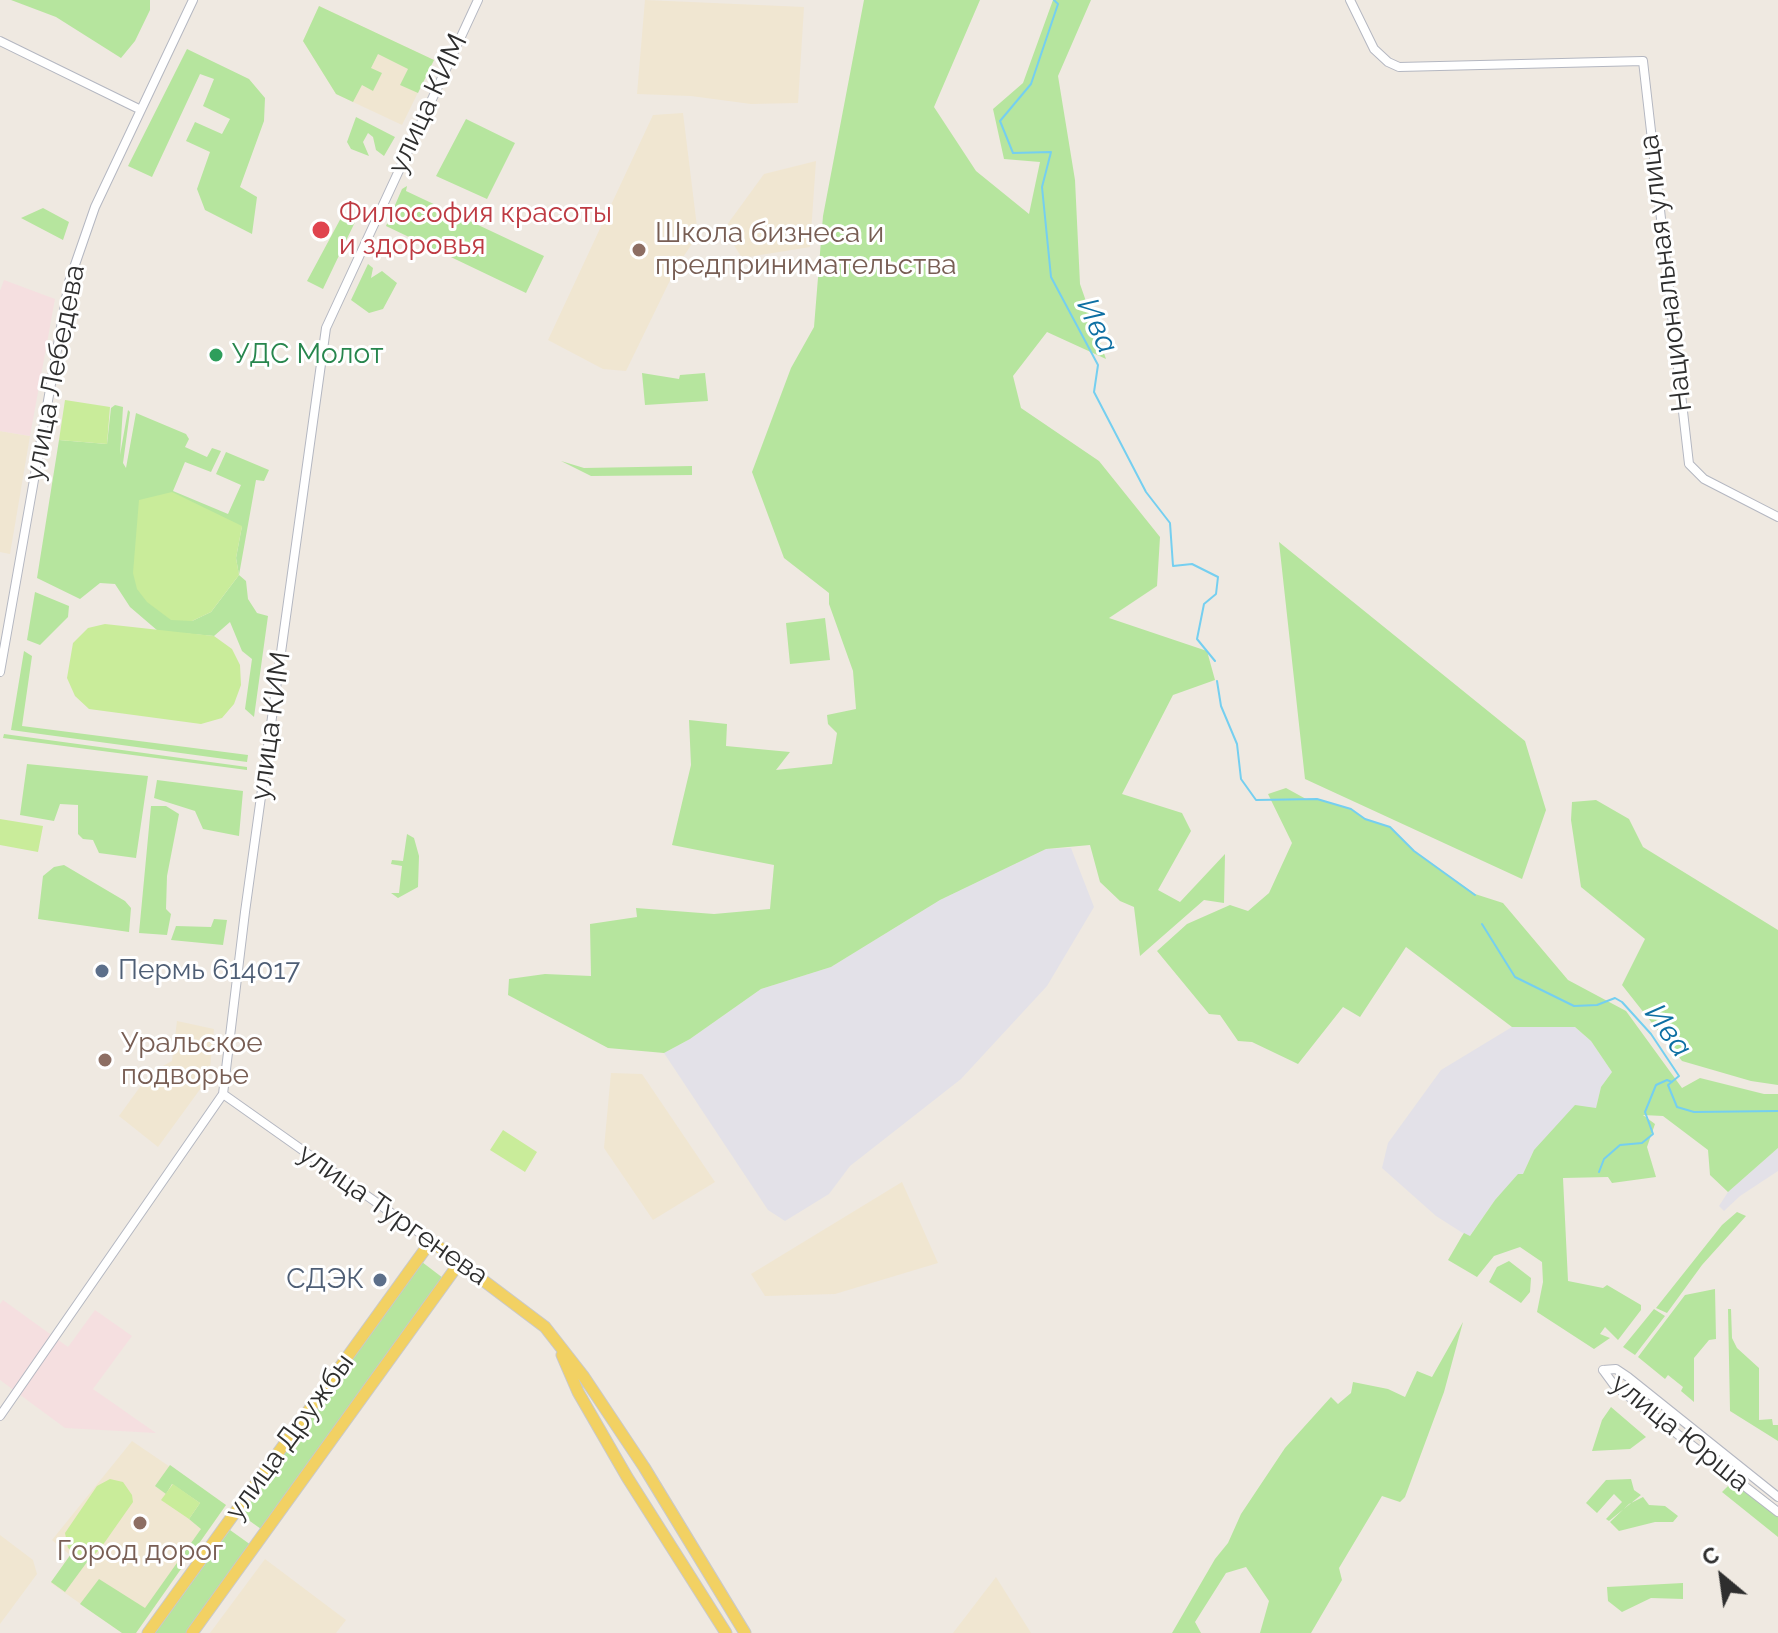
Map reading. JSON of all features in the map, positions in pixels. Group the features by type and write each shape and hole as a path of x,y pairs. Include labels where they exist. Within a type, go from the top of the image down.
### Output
{"main road":[{"name":"улица Тургенева","path":"431,1241 520,1305 545,1327 579,1380 655,1520 726,1633"},
{"name":"улица Дружбы","path":"148,1633 431,1241"},
{"name":"улица Дружбы","path":"192,1633 460,1262"},
{"name":"улица Тургенева","path":"579,1380 671,1510 745,1633"},
{"path":"655,1520 671,1510"},
{"path":"707,1602 720,1594"}],"street":[{"name":"улица Лебедева","path":"0,672 70,281 95,207 193,0"},
{"name":"улица КИМ","path":"0,1416 223,1094 236,974 326,328 478,0"},
{"name":"Национальная улица","path":"1350,0 1374,49 1388,62 1422,69 1643,61 1689,464 1704,479 1778,517"},
{"path":"0,41 141,110"},
{"name":"улица Тургенева","path":"223,1094 431,1241"},
{"name":"улица Юрша","path":"1778,1497 1628,1377 1616,1369 1603,1370 1614,1385 1778,1512"}],"shaded area":[{"path":"645,0 804,7 798,103 751,104 691,96 637,94"},
{"path":"319,6 434,60 402,125 336,94 303,41"},
{"name":"Школа бизнеса и предпринимательства","path":"683,113 698,235 677,266 626,371 603,369 548,340 653,115"},
{"path":"816,161 810,247 742,258 724,229 764,174"},
{"path":"4,280 55,299 30,436 0,431 0,291"},
{"path":"0,431 30,436 10,554 0,552"},
{"path":"1071,848 1094,907 1047,986 961,1079 850,1166 829,1194 785,1221 768,1210 664,1053 690,1039 761,989 831,967 940,900 1046,849"},
{"path":"177,1021 214,1029 209,1077 158,1147 119,1116 150,1073 172,1061"},
{"path":"1512,1027 1575,1027 1591,1041 1612,1072 1601,1087 1596,1109 1534,1150 1523,1174 1495,1200 1469,1237 1436,1216 1382,1168 1388,1143 1441,1070"},
{"path":"611,1073 642,1074 715,1182 653,1220 604,1148"},
{"path":"1778,1148 1778,1171 1740,1196 1724,1211 1719,1206 1728,1192"},
{"path":"902,1182 938,1263 835,1294 765,1296 751,1274"},
{"path":"3,1300 68,1347 95,1310 132,1336 93,1389 156,1433 65,1428 0,1380 0,1304"},
{"name":"Город дорог","path":"132,1441 226,1505 136,1633 122,1633 51,1583 70,1555 52,1540"},
{"path":"0,1535 33,1560 37,1574 0,1624"},
{"path":"265,1559 346,1620 336,1633 210,1633"},
{"path":"996,1577 1031,1633 953,1633"}],"green space":[{"path":"11,0 150,0 150,10 135,41 121,58 56,17"},
{"path":"864,0 980,0 934,107 976,171 1029,214 1040,162 1004,159 993,109 1023,83 1053,0 1091,0 1058,76 1075,180 1080,284 1106,359 1047,332 1013,376 1021,408 1099,461 1160,537 1157,586 1109,618 1207,651 1215,680 1173,695 1122,794 1182,813 1191,831 1158,890 1180,902 1225,854 1224,903 1204,900 1140,956 1134,907 1120,901 1100,882 1090,845 1046,849 940,900 831,967 761,989 690,1039 664,1053 608,1048 508,995 509,979 545,974 591,976 590,924 637,917 636,908 714,914 770,909 774,865 672,845 691,765 689,720 727,724 726,746 790,752 776,770 832,764 837,733 828,724 827,715 856,709 853,671 829,604 829,593 784,558 752,472 791,368 814,327 823,216"},
{"path":"319,6 434,60 418,93 400,85 408,69 378,54 371,68 382,73 373,91 362,85 353,102 336,94 303,41"},
{"path":"187,49 249,79 265,98 264,121 240,187 257,197 252,234 205,210 197,189 210,152 186,141 195,122 222,134 230,119 203,106 214,79 200,74 152,177 128,166"},
{"path":"356,117 395,137 384,156 376,150 373,137 368,133 363,142 369,156 351,149 347,142"},
{"path":"466,119 515,143 487,199 436,176"},
{"path":"407,186 406,191 544,256 526,293 386,226 402,189"},
{"path":"43,208 69,222 63,240 21,218"},
{"path":"342,216 355,222 323,289 307,281"},
{"path":"368,264 373,268 371,278 382,271 397,283 383,309 369,313 351,300"},
{"path":"642,373 679,379 680,375 705,373 708,401 645,405"},
{"path":"65,400 110,407 107,444 59,440"},
{"path":"115,405 123,407 120,455 128,410 130,412 123,463 126,468 136,413 186,434 189,439 185,447 207,457 212,448 221,451 211,472 185,462 173,491 228,514 241,485 216,474 226,452 269,470 264,481 256,480 239,575 246,581 248,599 257,613 268,616 254,717 245,709 252,659 242,651 230,622 214,636 158,631 130,607 115,584 100,583 80,599 37,578 59,440 107,444 111,408","holes":["242,526 236,558 239,575 211,612 192,621"]},
{"path":"561,461 584,468 692,466 692,475 591,476"},
{"path":"172,492 242,526 236,558 239,575 211,612 192,621 171,620 147,602 137,589 133,573 139,500"},
{"path":"1279,542 1525,741 1546,810 1522,879 1305,779"},
{"path":"35,592 69,606 68,617 40,645 27,640"},
{"path":"825,618 830,660 790,664 786,623"},
{"path":"105,624 214,636 232,649 240,665 241,685 234,704 222,718 201,724 89,709 75,696 67,678 73,643 88,628"},
{"path":"24,651 32,656 22,726 248,755 247,762 11,730"},
{"path":"4,734 247,767 247,770 3,738"},
{"path":"27,764 148,776 136,858 99,853 93,840 83,839 78,834 78,805 60,804 54,821 20,815"},
{"path":"157,780 243,791 239,836 203,829 195,811 154,798"},
{"path":"1286,788 1306,799 1351,809 1365,819 1390,827 1414,851 1475,894 1503,903 1568,980 1626,1011 1682,1088 1700,1078 1764,1094 1778,1094 1778,1148 1728,1192 1710,1175 1708,1150 1663,1116 1643,1115 1655,1124 1647,1147 1656,1177 1612,1183 1608,1177 1563,1178 1568,1281 1603,1288 1607,1285 1641,1305 1641,1310 1618,1340 1605,1327 1600,1334 1610,1338 1594,1349 1537,1312 1543,1282 1542,1262 1520,1247 1494,1256 1477,1277 1448,1260 1464,1233 1470,1236 1495,1200 1518,1174 1523,1174 1534,1150 1575,1105 1596,1108 1601,1087 1612,1072 1591,1041 1575,1027 1512,1027 1406,947 1360,1017 1343,1007 1298,1064 1252,1042 1238,1041 1220,1015 1209,1014 1157,951 1187,924 1230,905 1248,911 1269,893 1292,843 1268,794"},
{"path":"1596,800 1629,819 1643,847 1778,930 1778,1085 1751,1081 1682,1061 1622,985 1645,939 1581,887 1571,820 1572,802"},
{"path":"151,806 166,806 179,814 167,876 166,909 171,914 167,935 139,933"},
{"path":"0,819 43,826 38,852 0,845"},
{"path":"407,834 414,838 419,856 418,887 398,898 391,893 399,893 402,866 391,864 392,860 403,861"},
{"path":"64,865 125,901 131,908 129,932 38,919 43,876 54,867"},
{"path":"214,919 227,920 223,945 171,940 176,926 211,927"},
{"path":"503,1130 537,1152 525,1172 490,1150"},
{"path":"1737,1212 1746,1216 1702,1265 1667,1313 1656,1308 1722,1225"},
{"path":"1509,1261 1531,1278 1530,1292 1521,1303 1489,1282 1497,1267"},
{"path":"422,1262 443,1278 261,1529 240,1514"},
{"path":"1715,1289 1716,1339 1709,1340 1694,1358 1694,1402 1681,1391 1683,1387 1668,1375 1665,1379 1638,1357 1685,1295"},
{"path":"1654,1309 1665,1316 1635,1355 1623,1347"},
{"path":"1728,1309 1731,1309 1732,1338 1737,1348 1759,1368 1759,1420 1772,1419 1773,1425 1778,1425 1778,1441 1730,1411"},
{"path":"1463,1322 1444,1392 1405,1497 1400,1502 1382,1496 1339,1568 1342,1580 1311,1633 1260,1633 1269,1601 1246,1567 1226,1573 1195,1622 1201,1633 1172,1633 1215,1559 1228,1543 1241,1514 1285,1448 1331,1397 1338,1404 1351,1393 1353,1382 1388,1389 1405,1397 1417,1371 1432,1377"},
{"path":"1611,1407 1646,1437 1630,1449 1592,1451 1602,1420"},
{"path":"170,1465 226,1505 136,1633 122,1633 80,1604 99,1579 145,1608 201,1529 189,1519 200,1503 172,1484 166,1494 155,1486"},
{"path":"110,1479 123,1482 133,1502 95,1554 79,1556 68,1548 65,1533 97,1486"},
{"path":"1631,1479 1634,1490 1641,1495 1609,1521 1606,1519 1622,1502 1614,1494 1597,1513 1586,1503 1606,1480"},
{"path":"1732,1482 1778,1516 1778,1537 1722,1492"},
{"path":"173,1484 200,1503 189,1519 161,1500"},
{"path":"1643,1497 1649,1505 1665,1506 1678,1516 1673,1522 1655,1522 1619,1531 1610,1522 1629,1504"},
{"path":"230,1530 251,1545 187,1633 155,1633"},
{"path":"71,1554 90,1558 65,1592 51,1582"},
{"path":"1683,1583 1683,1599 1651,1598 1622,1612 1608,1601 1607,1587"}],"waterway":[{"name":"Ива","path":"1054,0 1058,4 1031,84 1000,121 1013,153 1051,152 1042,187 1051,277 1098,365 1094,392 1146,492 1170,523 1173,566 1192,564 1218,577 1216,594 1204,604 1197,639 1215,661"},
{"name":"Ива","path":"1217,681 1221,706 1237,744 1241,779 1256,800 1317,799 1351,809 1365,819 1390,827 1414,851 1475,895"},
{"name":"Ива","path":"1482,924 1515,977 1574,1006 1597,1005 1615,998 1622,1002 1651,1034 1679,1076 1668,1085 1677,1107 1694,1112 1778,1111"},
{"path":"1599,1172 1604,1159 1620,1145 1642,1143 1653,1134 1645,1112 1656,1085 1667,1080 1672,1082"}],"place":[{"name":"Философия красоты и здоровья","path":"321,230"},
{"name":"Школа бизнеса и предпринимательства","path":"639,250"},
{"name":"УДС Молот","path":"216,355"},
{"name":"Пермь 614017","path":"102,971"},
{"name":"Уральское подворье","path":"105,1060"},
{"name":"СДЭК","path":"380,1280"},
{"name":"Город дорог","path":"140,1523"}]}
